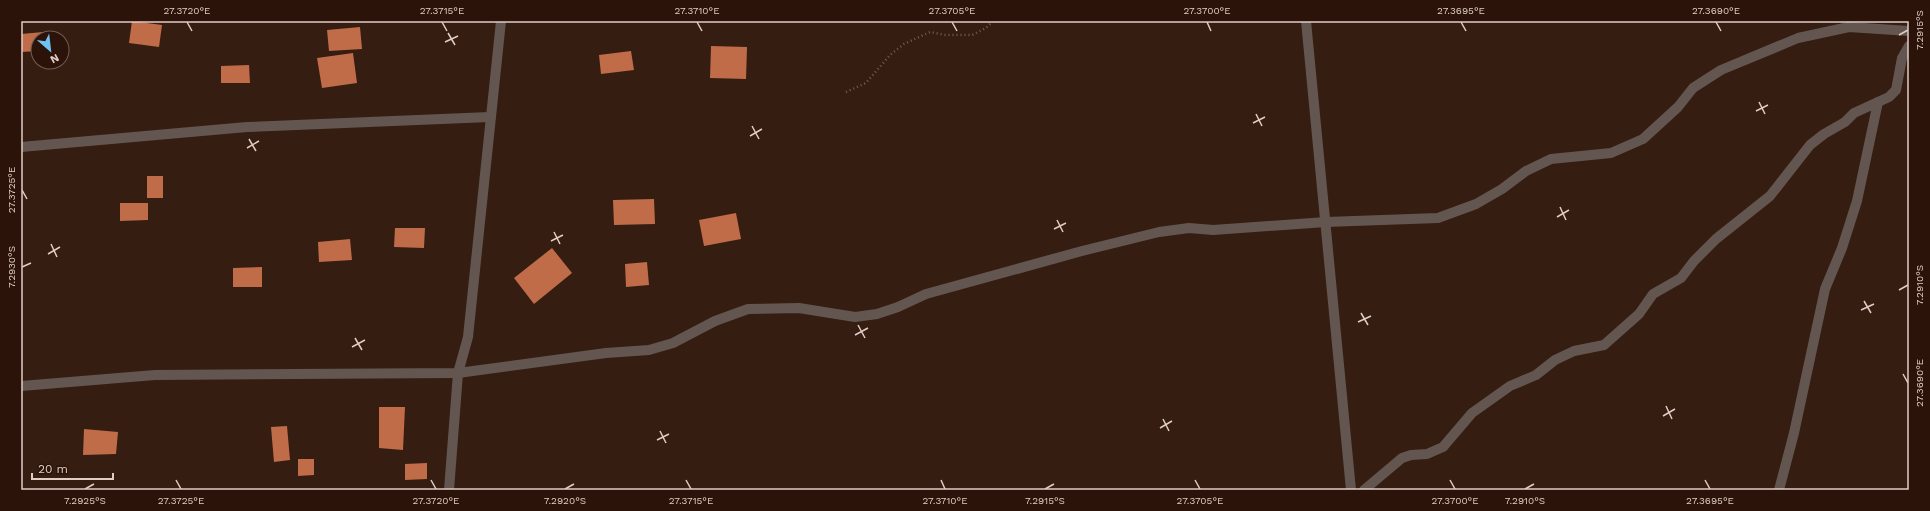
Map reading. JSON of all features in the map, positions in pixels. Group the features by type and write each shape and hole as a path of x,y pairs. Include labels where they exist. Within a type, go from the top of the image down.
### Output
{"street":[{"path":"449,490 458,373 468,337 501,21"},
{"path":"1306,21 1351,490"},
{"path":"21,386 155,376 458,373 606,353 649,350 673,343 715,321 748,309 799,308 855,317 877,314 926,294 1082,251 1159,232 1189,228 1213,230 1326,222 1438,218 1476,204 1502,189 1526,172 1551,159 1611,153 1643,139 1678,106 1693,88 1721,70 1798,38 1849,27 1909,31"},
{"path":"1364,490 1402,458 1411,455 1427,454 1443,447 1472,413 1510,386 1536,375 1556,360 1574,351 1604,345 1639,314 1653,294 1681,278 1694,261 1716,239 1770,196 1810,145 1824,134 1845,122 1854,113 1889,97 1896,90 1902,58 1909,46"},
{"path":"1779,490 1794,433 1825,289 1842,248 1857,201 1878,102"},
{"path":"21,146 247,127 490,117"}],"path":[{"path":"846,92 866,83 890,55 904,44 930,32 946,35 972,34 986,28 993,21"}],"building":[{"path":"132,21 162,25 159,47 129,43"},
{"path":"360,27 362,49 329,51 327,30"},
{"path":"30,33 30,51 21,52 21,34"},
{"path":"711,46 747,47 746,79 710,78"},
{"path":"631,51 634,70 601,74 599,55"},
{"path":"353,53 357,83 322,88 317,58"},
{"path":"249,65 250,83 221,83 221,66"},
{"path":"147,176 163,176 163,198 147,198"},
{"path":"654,199 655,224 614,225 613,200"},
{"path":"120,203 148,203 148,220 120,221"},
{"path":"736,213 741,239 704,246 699,220"},
{"path":"395,228 425,228 424,248 394,247"},
{"path":"350,239 352,260 319,262 318,242"},
{"path":"552,248 572,273 534,304 514,278"},
{"path":"647,262 649,285 626,287 625,264"},
{"path":"262,267 262,287 233,287 233,268"},
{"path":"379,407 405,407 403,450 379,448"},
{"path":"287,426 290,460 274,462 271,427"},
{"path":"84,429 118,432 116,454 83,455"},
{"path":"298,459 314,459 314,475 298,476"},
{"path":"427,463 427,479 405,480 405,464"}]}
